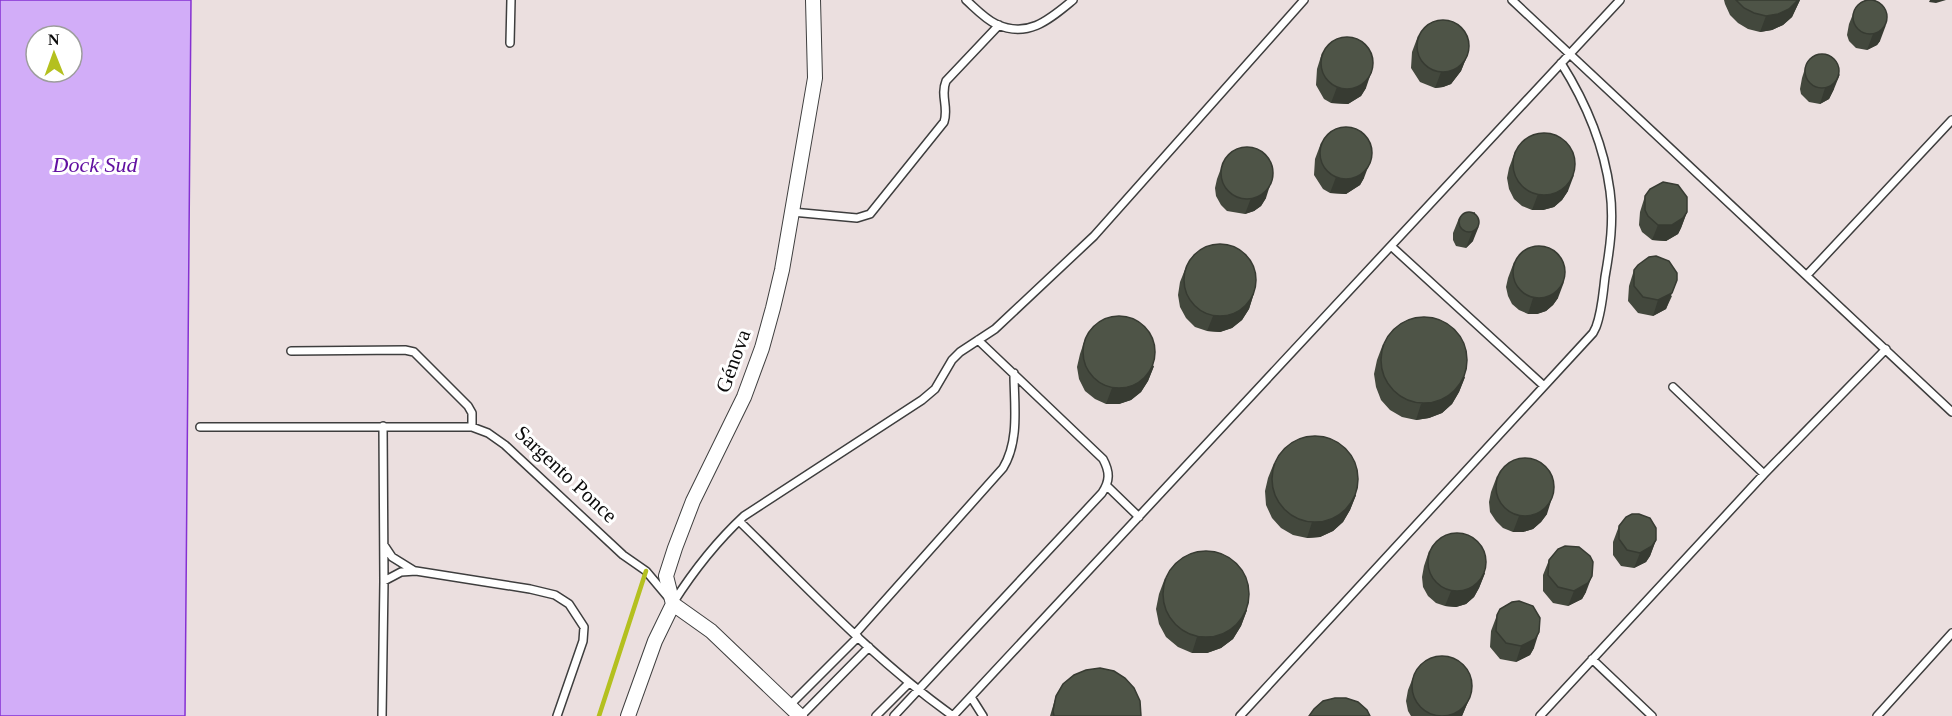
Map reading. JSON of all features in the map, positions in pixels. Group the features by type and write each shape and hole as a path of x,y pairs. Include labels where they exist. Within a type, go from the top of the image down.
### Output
{"street":[{"name":"Génova","path":"673,604 666,576 693,501 744,396 762,348 782,270 815,78 813,0"},
{"name":"Sargento Ponce","path":"673,604 711,631 801,716"},
{"path":"628,716 660,626 673,604"}],"lane":[{"path":"510,43 511,0"},
{"path":"966,0 994,23 1006,28 1042,25 1073,0"},
{"path":"673,604 694,570 722,536 739,521 770,498 922,400 935,389 952,360 960,352 994,329 1094,236 1304,0"},
{"path":"1512,0 1952,412"},
{"path":"739,521 869,647 918,691 953,716 1620,0"},
{"path":"792,212 857,218 870,214 944,122 947,109 943,88 946,81 999,25"},
{"path":"1240,716 1596,327 1611,243 1611,192 1604,159 1593,126 1574,83 1562,63"},
{"path":"1807,275 1952,120"},
{"path":"1392,246 1544,386"},
{"path":"894,716 1107,486 1109,476 1103,459 978,340"},
{"path":"1540,716 1764,474 1886,349"},
{"path":"291,351 405,350 414,352 468,406 472,413 472,427"},
{"path":"789,705 856,635 1003,468 1009,458 1014,439 1014,374"},
{"path":"1673,387 1764,474"},
{"path":"382,716 383,426"},
{"name":"Sargento Ponce","path":"201,427 472,427 488,433 505,445 623,555 646,571 673,604"},
{"path":"1107,486 1139,517"},
{"path":"384,545 392,557 416,571"},
{"path":"384,580 401,572 416,571 530,589 555,595 569,604 584,627 583,641 557,716"},
{"path":"1877,716 1952,633"},
{"path":"801,716 869,647"},
{"path":"1592,659 1652,716"},
{"path":"876,716 909,683"},
{"path":"971,697 983,716"}],"shaded area":[{"path":"191,0 1952,0 1952,716 185,716"}],"water":[{"name":"Dock Sud","path":"0,0 191,0 185,716 0,716"}],"building":[{"path":"1736,0 1798,0 1789,9 1766,16 1744,8"},
{"path":"1870,0 1882,5 1887,17 1882,29 1870,34 1858,29 1853,17 1858,5"},
{"path":"1443,20 1453,22 1461,28 1467,36 1469,46 1467,56 1461,64 1453,70 1443,72 1433,70 1425,64 1419,56 1417,46 1419,36 1425,28 1433,22"},
{"path":"1347,37 1357,39 1365,45 1371,53 1373,63 1371,73 1365,81 1357,87 1347,89 1337,87 1329,81 1323,73 1321,63 1323,53 1329,45 1337,39"},
{"path":"1822,54 1834,59 1839,71 1834,83 1822,88 1810,83 1805,71 1810,59"},
{"path":"1346,127 1356,129 1364,135 1370,143 1372,153 1370,163 1364,171 1356,177 1346,179 1336,177 1328,171 1322,163 1320,153 1322,143 1328,135 1336,129"},
{"path":"1544,133 1561,138 1566,142 1570,147 1575,164 1570,181 1566,186 1561,190 1544,195 1527,190 1522,186 1518,181 1513,164 1518,147 1522,142 1527,138"},
{"path":"1247,147 1257,149 1265,155 1271,163 1273,173 1271,183 1265,191 1257,197 1247,199 1237,197 1229,191 1223,183 1221,173 1223,163 1229,155 1237,149"},
{"path":"1663,182 1678,185 1687,197 1687,212 1683,218 1672,225 1658,225 1645,210 1645,196 1650,189"},
{"path":"1469,212 1476,215 1479,222 1476,229 1469,232 1462,229 1459,222 1462,215"},
{"path":"1213,244 1227,244 1246,254 1256,273 1256,287 1246,306 1227,316 1213,316 1194,306 1184,287 1184,273 1194,254"},
{"path":"1534,246 1544,246 1558,253 1565,272 1558,291 1544,298 1534,298 1524,294 1517,287 1513,277 1513,267 1517,257 1524,250"},
{"path":"1656,256 1669,261 1677,273 1672,293 1658,300 1643,297 1634,286 1634,270 1649,257"},
{"path":"1112,316 1126,316 1145,326 1155,345 1155,359 1145,378 1126,388 1112,388 1093,378 1083,359 1083,345 1093,326"},
{"path":"1416,317 1432,317 1455,329 1464,343 1467,360 1464,377 1455,391 1432,403 1416,403 1400,396 1388,384 1381,368 1381,352 1388,336 1400,324"},
{"path":"1307,436 1323,436 1346,448 1355,462 1358,479 1355,496 1346,510 1323,522 1307,522 1291,515 1279,503 1272,487 1272,471 1279,455 1291,443"},
{"path":"1519,458 1531,458 1546,466 1554,481 1554,493 1546,508 1531,516 1519,516 1504,508 1496,493 1496,481 1504,466"},
{"path":"1632,514 1650,518 1656,528 1656,540 1652,546 1640,553 1627,550 1619,539 1619,526 1626,517"},
{"path":"1451,533 1463,533 1478,541 1486,556 1486,568 1478,583 1463,591 1451,591 1436,583 1428,568 1428,556 1436,541"},
{"path":"1565,546 1579,547 1590,556 1593,562 1592,576 1588,583 1574,591 1558,587 1548,575 1549,560 1558,549"},
{"path":"1198,551 1214,551 1237,563 1246,577 1249,594 1246,611 1237,625 1214,637 1198,637 1182,630 1170,618 1163,602 1163,586 1170,570 1182,558"},
{"path":"1519,601 1533,606 1540,618 1539,632 1535,639 1521,646 1506,643 1496,631 1497,615 1500,609"},
{"path":"1442,656 1459,661 1467,669 1472,686 1467,703 1459,711 1442,716 1425,711 1417,703 1412,686 1417,669 1425,661"},
{"path":"1100,668 1114,671 1134,688 1140,701 1141,716 1054,716 1056,696 1063,684 1074,675"},
{"path":"1346,698 1358,702 1370,716 1309,716 1323,701"}],"railway":[{"path":"599,716 646,571"}]}
